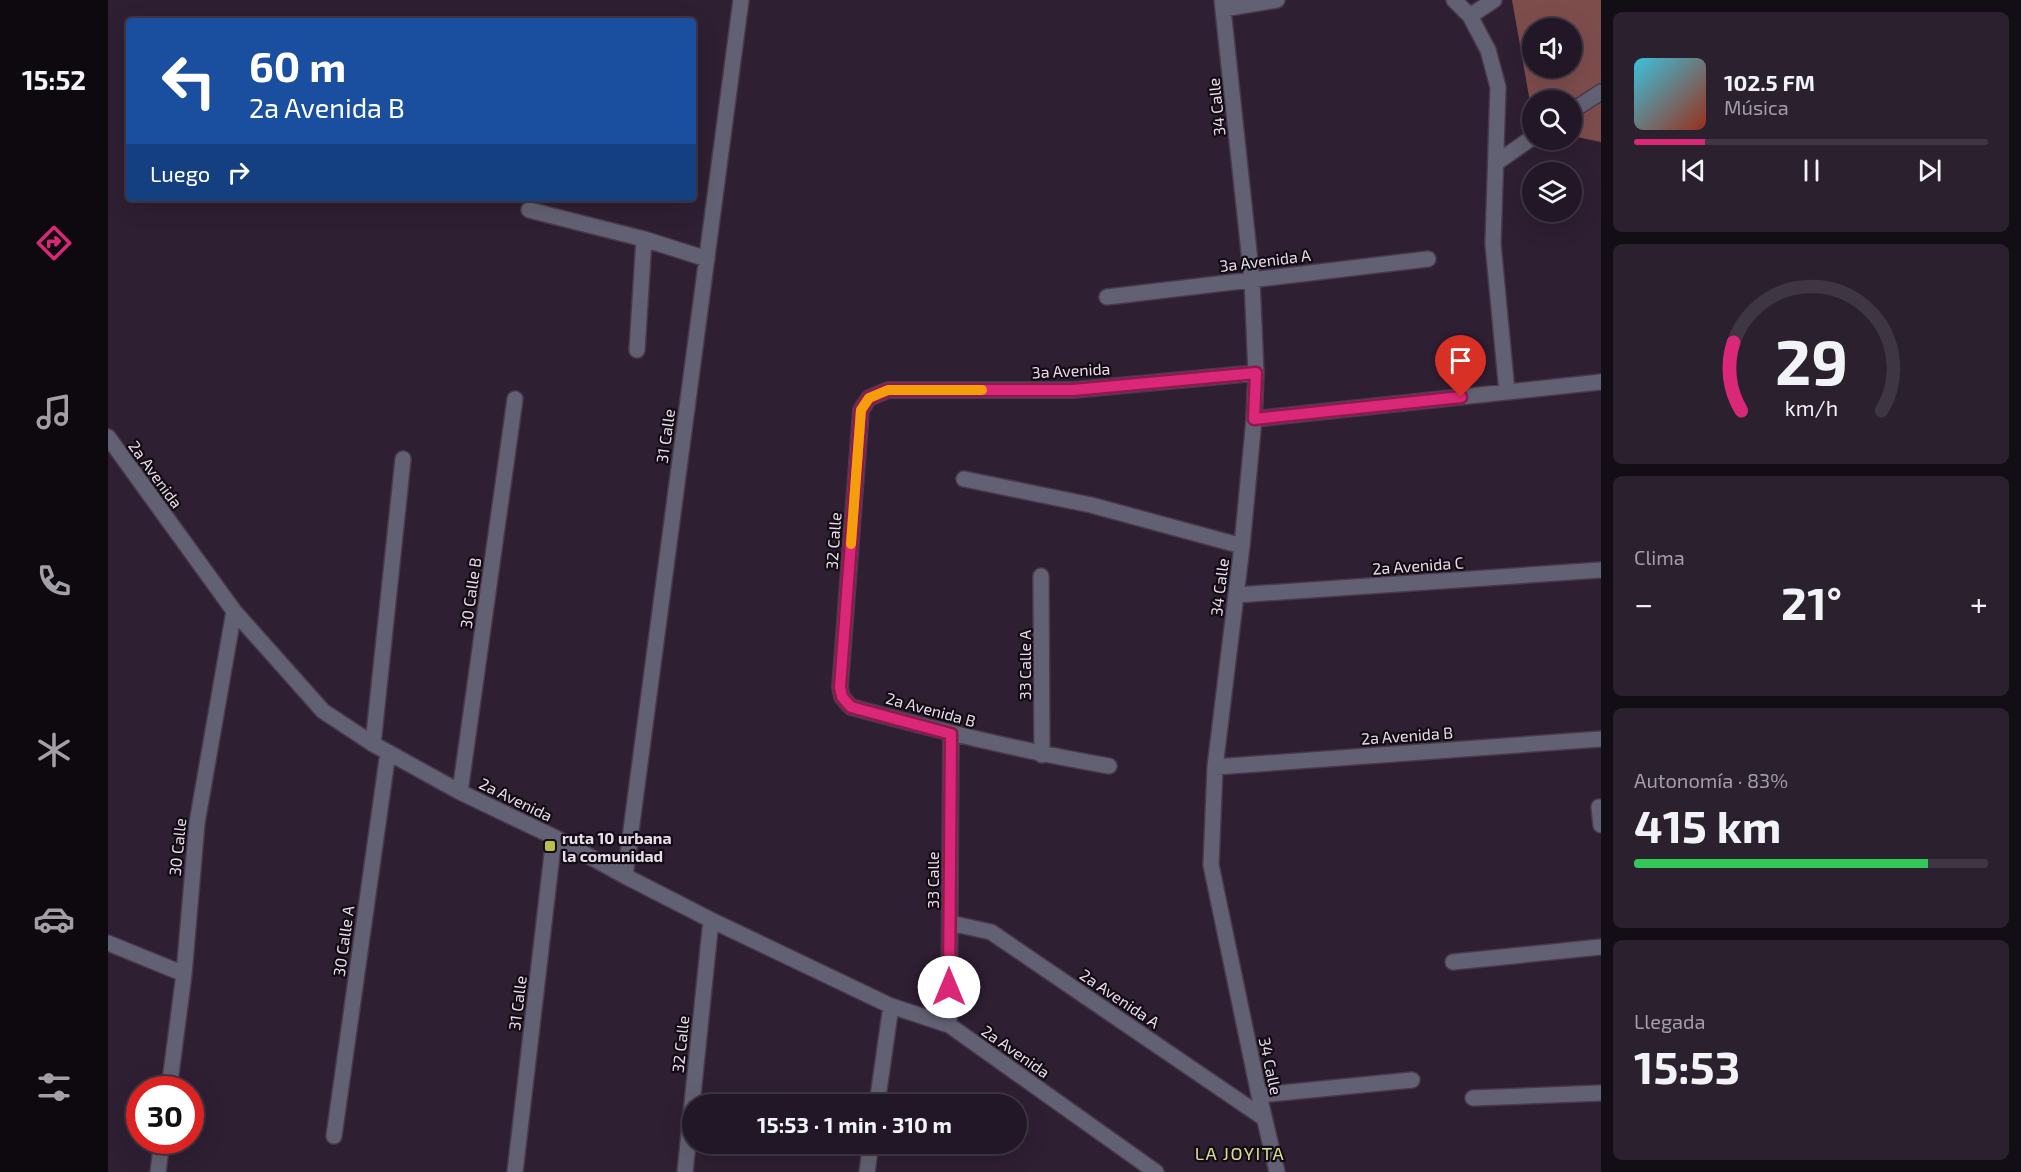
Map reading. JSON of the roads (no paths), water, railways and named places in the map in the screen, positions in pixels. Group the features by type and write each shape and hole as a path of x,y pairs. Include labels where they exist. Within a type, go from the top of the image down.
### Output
{"street":[{"name":"31 Calle","path":"625,876 741,0"},
{"path":"1223,4 1277,0"},
{"path":"1454,0 1470,16 1488,50 1498,87 1493,244 1507,392"},
{"path":"1470,16 1494,0"},
{"name":"34 Calle","path":"1223,4 1252,280 1256,373 1254,419 1237,595 1215,767 1211,865 1258,1095 1277,1172"},
{"path":"1582,104 1601,92"},
{"path":"1496,163 1522,145"},
{"path":"529,210 644,239 707,259"},
{"path":"637,351 644,239"},
{"name":"3a Avenida A","path":"1107,297 1428,259"},
{"name":"3a Avenida","path":"888,390 1073,390 1256,373"},
{"path":"1254,419 1601,382"},
{"name":"32 Calle","path":"851,707 842,697 840,687 861,410 869,398 888,390"},
{"name":"30 Calle B","path":"460,792 515,399"},
{"name":"2a Avenida","path":"108,437 234,611 323,711 373,744 460,792 554,837 711,921 891,1006 949,1025 1156,1172"},
{"path":"373,744 402,459"},
{"path":"964,479 1091,505 1242,546"},
{"name":"2a Avenida C","path":"1237,595 1601,570"},
{"name":"33 Calle A","path":"1041,576 1042,754"},
{"name":"30 Calle","path":"171,1076 184,974 197,823 234,611"},
{"name":"2a Avenida B","path":"851,707 951,734 1109,766"},
{"name":"33 Calle","path":"949,1025 951,734"},
{"name":"2a Avenida B","path":"1215,767 1601,739"},
{"name":"30 Calle A","path":"333,1136 388,752"},
{"path":"1599,807 1601,825"},
{"name":"31 Calle","path":"515,1172 554,837"},
{"name":"32 Calle","path":"686,1172 711,921"},
{"name":"2a Avenida A","path":"950,923 991,932 1264,1118"},
{"path":"108,943 184,974"},
{"path":"1453,962 1601,947"},
{"path":"878,1094 891,1006"},
{"path":"1258,1095 1412,1080"},
{"path":"1473,1098 1601,1093"},
{"path":"158,1172 160,1154"},
{"path":"867,1172 870,1154"}],"place":[{"name":"ruta 10 urbana la comunidad","path":"550,846"}],"district":[{"name":"LA JOYITA","path":"1240,1153"}]}
